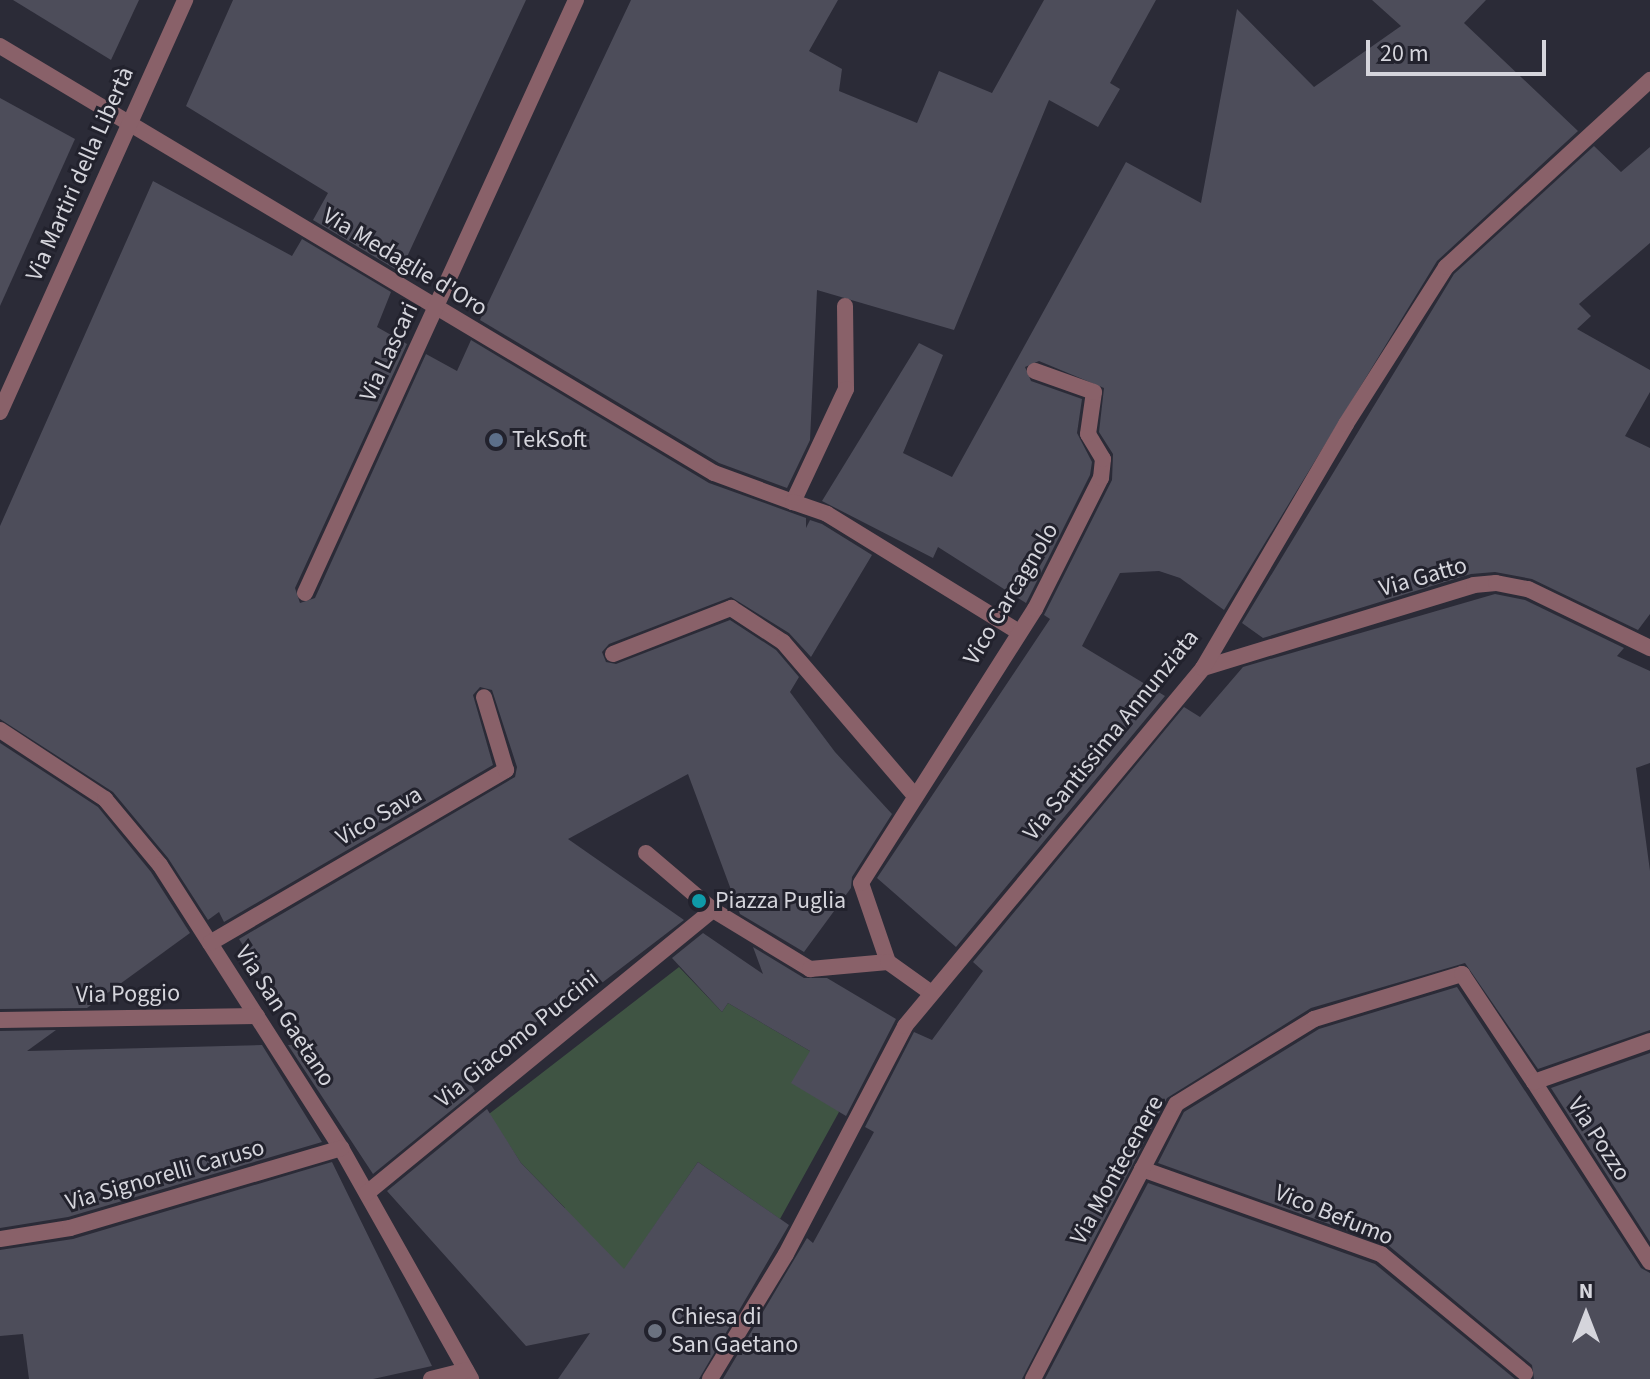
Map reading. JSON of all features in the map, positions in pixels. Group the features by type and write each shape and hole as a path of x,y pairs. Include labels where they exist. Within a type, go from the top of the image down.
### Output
{"street":[{"name":"Via Martiri della Libertà","path":"0,412 185,0"},
{"name":"Via Lascari","path":"305,593 576,0"},
{"name":"Via Medaglie d'Oro","path":"0,46 714,473 827,514 1017,631"},
{"name":"Via Santissima Annunziata","path":"710,1379 786,1254 905,1026 930,992 1203,668 1446,267 1650,80"},
{"path":"793,502 846,389 845,306"},
{"name":"Vico Carcagnolo","path":"888,962 861,883 1073,542 1101,478 1103,459 1088,434 1094,392 1035,371"},
{"name":"Via Gatto","path":"1203,668 1474,585 1496,583 1528,589 1650,648"},
{"path":"613,654 731,608 783,642 914,795"},
{"name":"Vico Sava","path":"210,943 506,770 484,697"},
{"name":"Via San Gaetano","path":"0,730 105,799 160,865 341,1148 468,1375"},
{"path":"646,853 713,910 810,969 888,962 930,992"},
{"name":"Via Giacomo Puccini","path":"367,1193 713,910"},
{"name":"Via Montecenere","path":"1033,1379 1176,1104 1314,1019 1462,974 1534,1082"},
{"name":"Via Poggio","path":"0,1020 257,1016"},
{"path":"1534,1082 1650,1041"},
{"name":"Via Pozzo","path":"1534,1082 1650,1262"},
{"name":"Via Signorelli Caruso","path":"0,1239 70,1228 341,1148"},
{"name":"Vico Befumo","path":"1142,1169 1381,1254 1525,1373"},
{"path":"431,1379 468,1375"}],"green space":[{"path":"679,967 722,1012 728,1003 810,1051 839,1112 780,1219 698,1162 614,1285 529,1241 565,1208 521,1163 489,1114"}],"building":[{"path":"13,0 139,0 111,60"},
{"path":"233,0 526,0 400,272 313,220 328,193 186,106"},
{"path":"631,0 838,0 809,51 842,69 839,91 917,123 939,71 992,93 1044,0 1156,0 1110,83 1120,89 1098,127 1049,100 954,330 817,290 810,440 787,488 719,463 480,320"},
{"path":"1372,0 1486,0 1464,23 1578,131 1437,261 1224,610 1180,578 1159,571 1120,573 1082,646 1165,696 956,947 877,878 1050,619 1044,615 1112,480 1113,454 1099,432 1104,388 1039,361 1025,367 1031,381 1082,399 1077,433 1092,462 1090,475 1026,603 938,547 933,558 822,501 919,343 943,355 903,453 952,477 1126,162 1201,203 1237,9 1314,87 1401,26"},
{"path":"0,98 75,139 0,306"},
{"path":"1594,146 1621,172 1650,147 1650,243 1579,304 1591,316 1577,329 1650,370 1650,392 1625,436 1650,448 1650,614 1638,630 1532,579 1495,572 1471,574 1263,638 1242,623 1454,274"},
{"path":"153,181 292,256 302,239 391,292 377,327 407,344 295,588 300,603 315,598 426,354 457,371 471,340 709,483 806,518 806,528 810,520 822,524 872,555 811,657 789,633 731,597 609,644 602,652 606,662 616,664 730,620 776,650 799,677 790,692 835,752 892,814 852,877 851,888 804,952 740,914 688,774 568,839 684,920 590,992 584,986 465,1076 475,1091 373,1174 288,1045 307,1044 239,939 515,777 517,767 492,690 480,687 473,695 493,765 224,922 219,912 208,920 168,858 113,792 0,719 0,526"},
{"path":"1495,594 1525,600 1624,648 1617,656 1650,671 1650,763 1636,768 1650,871 1650,1030 1538,1069 1465,963 1311,1008 1167,1098 1022,1379 723,1379 807,1238 813,1243 874,1132 865,1127 914,1032 932,1040 983,971 973,962 1184,707 1200,717 1243,667"},
{"path":"0,743 98,807 151,872 190,933 87,1008 0,1009"},
{"path":"703,933 763,974 753,947 804,978 827,978 896,1019 846,1116 791,1083 810,1051 728,1003 722,1012 672,958"},
{"path":"1457,987 1641,1268 1650,1273 1650,1379 1534,1379 1532,1365 1388,1245 1158,1163 1184,1112 1319,1029"},
{"path":"56,1030 27,1051 262,1045 322,1142 68,1217 0,1228 0,1031"},
{"path":"1650,1053 1650,1242 1551,1088"},
{"path":"487,1109 521,1163 624,1269 698,1162 789,1225 699,1379 558,1379 590,1333 526,1346 387,1191"},
{"path":"332,1162 432,1366 373,1379 29,1379 23,1334 0,1336 0,1250 73,1239"},
{"path":"1148,1183 1375,1264 1515,1379 1045,1379"}],"place":[{"name":"TekSoft","path":"496,440"},
{"name":"Piazza Puglia","path":"699,901"},
{"name":"Chiesa di San Gaetano","path":"655,1331"}]}
